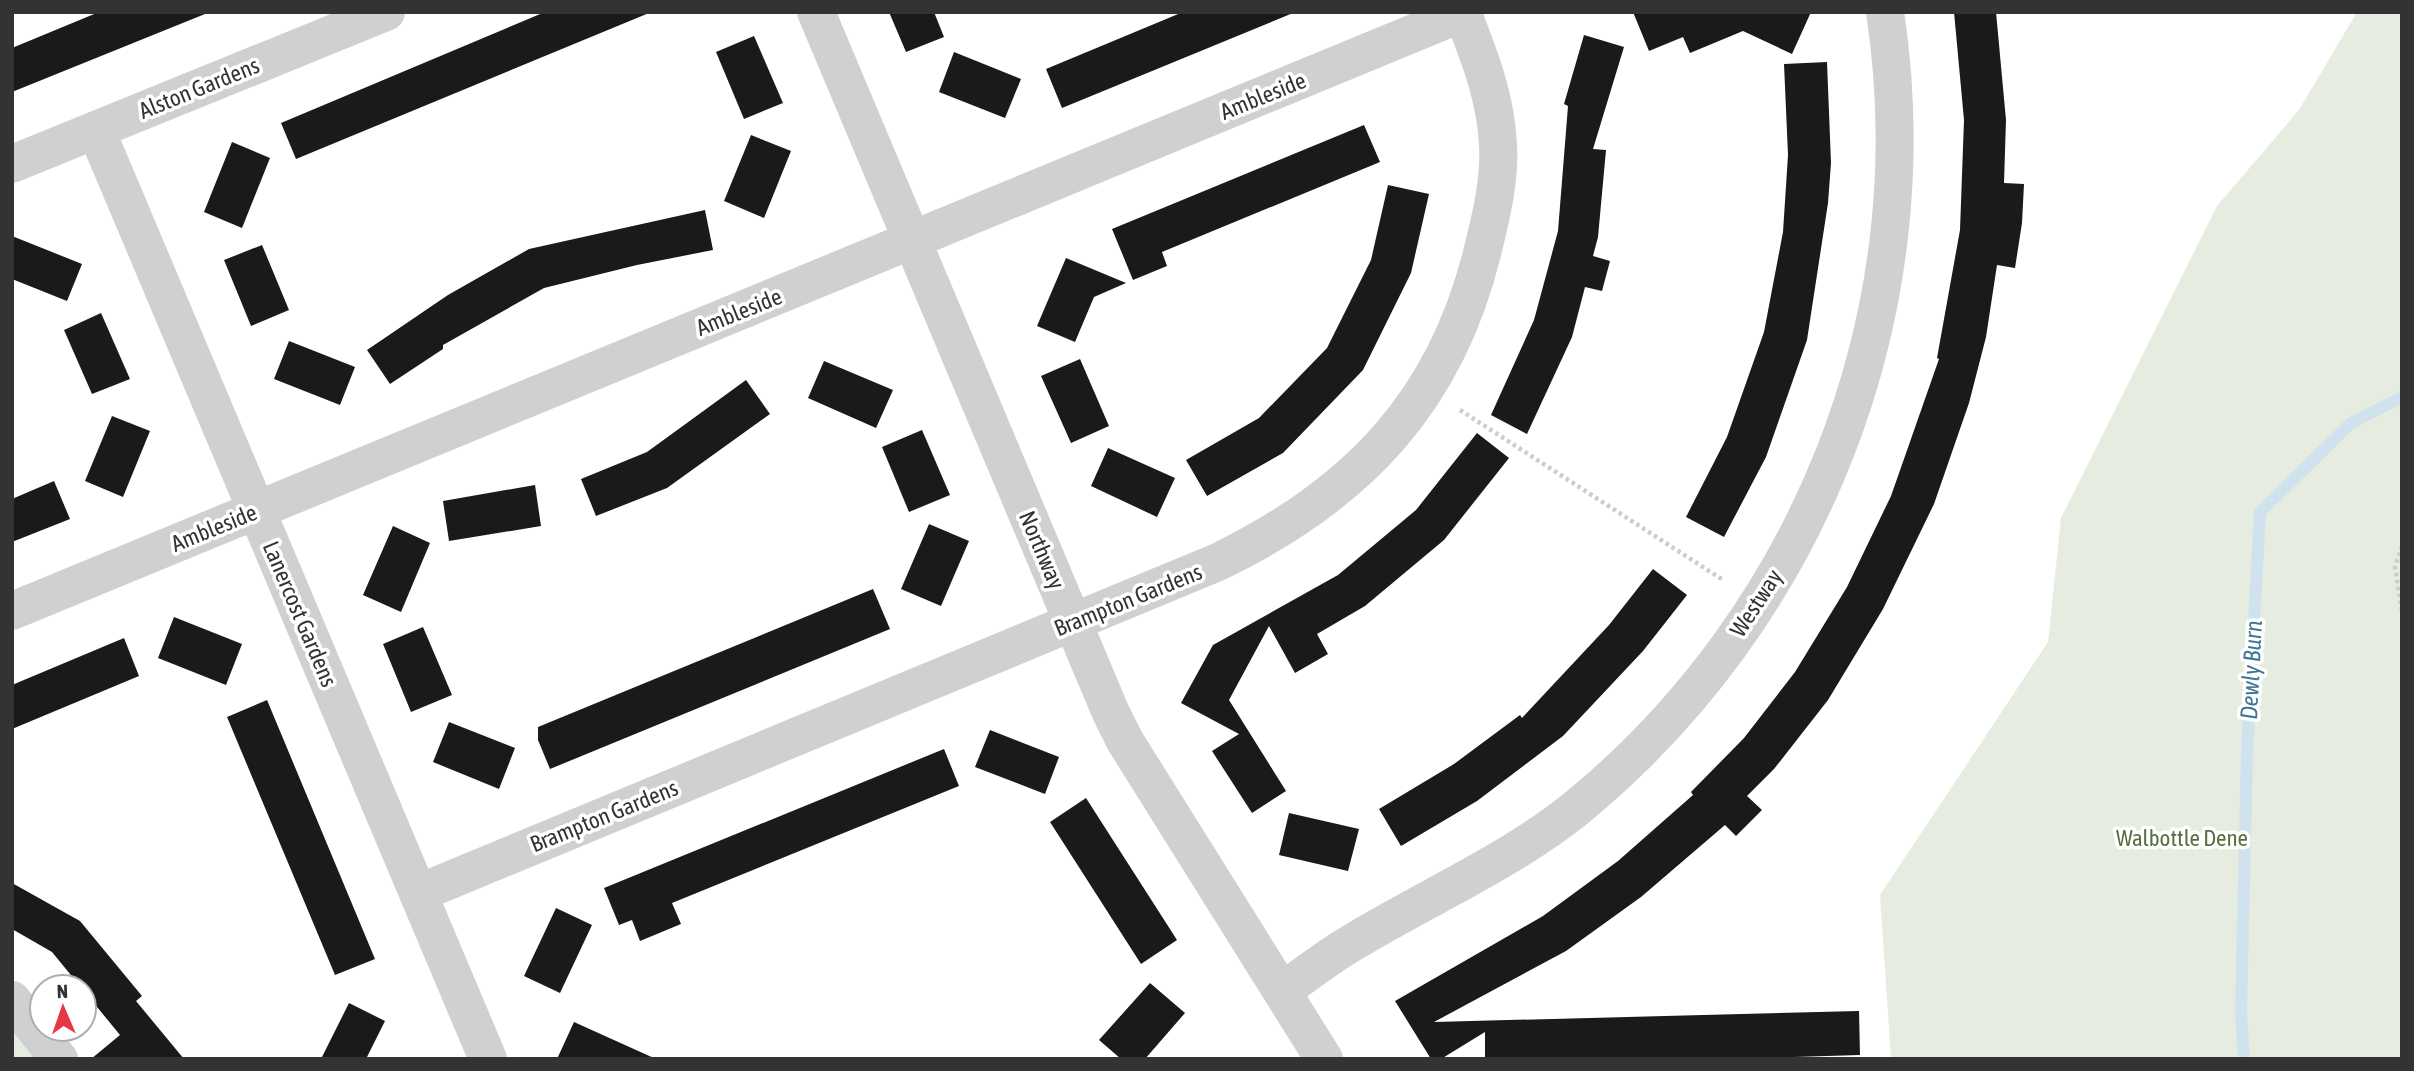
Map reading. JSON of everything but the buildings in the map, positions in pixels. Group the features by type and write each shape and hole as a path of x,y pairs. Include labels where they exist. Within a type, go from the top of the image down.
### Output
{"street":[{"name":"Northway","path":"816,12 1125,741 1283,990 1318,1057"},
{"name":"Westway","path":"1283,990 1353,942 1517,850 1574,810 1644,746 1707,673 1760,604 1806,521 1841,439 1868,357 1885,279 1894,203 1897,136 1893,62 1885,12"},
{"name":"Ambleside","path":"12,611 1463,13"},
{"name":"Brampton Gardens","path":"419,893 1218,562 1273,536 1318,506 1358,471 1427,388 1459,326 1480,264 1492,212 1499,146 1491,88 1463,13"},
{"name":"Alston Gardens","path":"12,164 363,17"},
{"name":"Lanercost Gardens","path":"96,130 488,1059"},
{"path":"12,1000 59,1059"}],"path":[{"path":"1427,388 1760,604"},
{"path":"2402,546 2395,566 2402,611"}],"green space":[{"name":"Walbottle Dene","path":"2357,12 2402,12 2402,1059 1891,1059 1880,895 2048,642 2061,518 2217,206 2299,110"},
{"path":"12,1021 37,1059 12,1059"}],"waterway":[{"name":"Dewly Burn","path":"2244,1059 2241,1012 2247,752 2260,512 2351,423 2402,397"}]}
